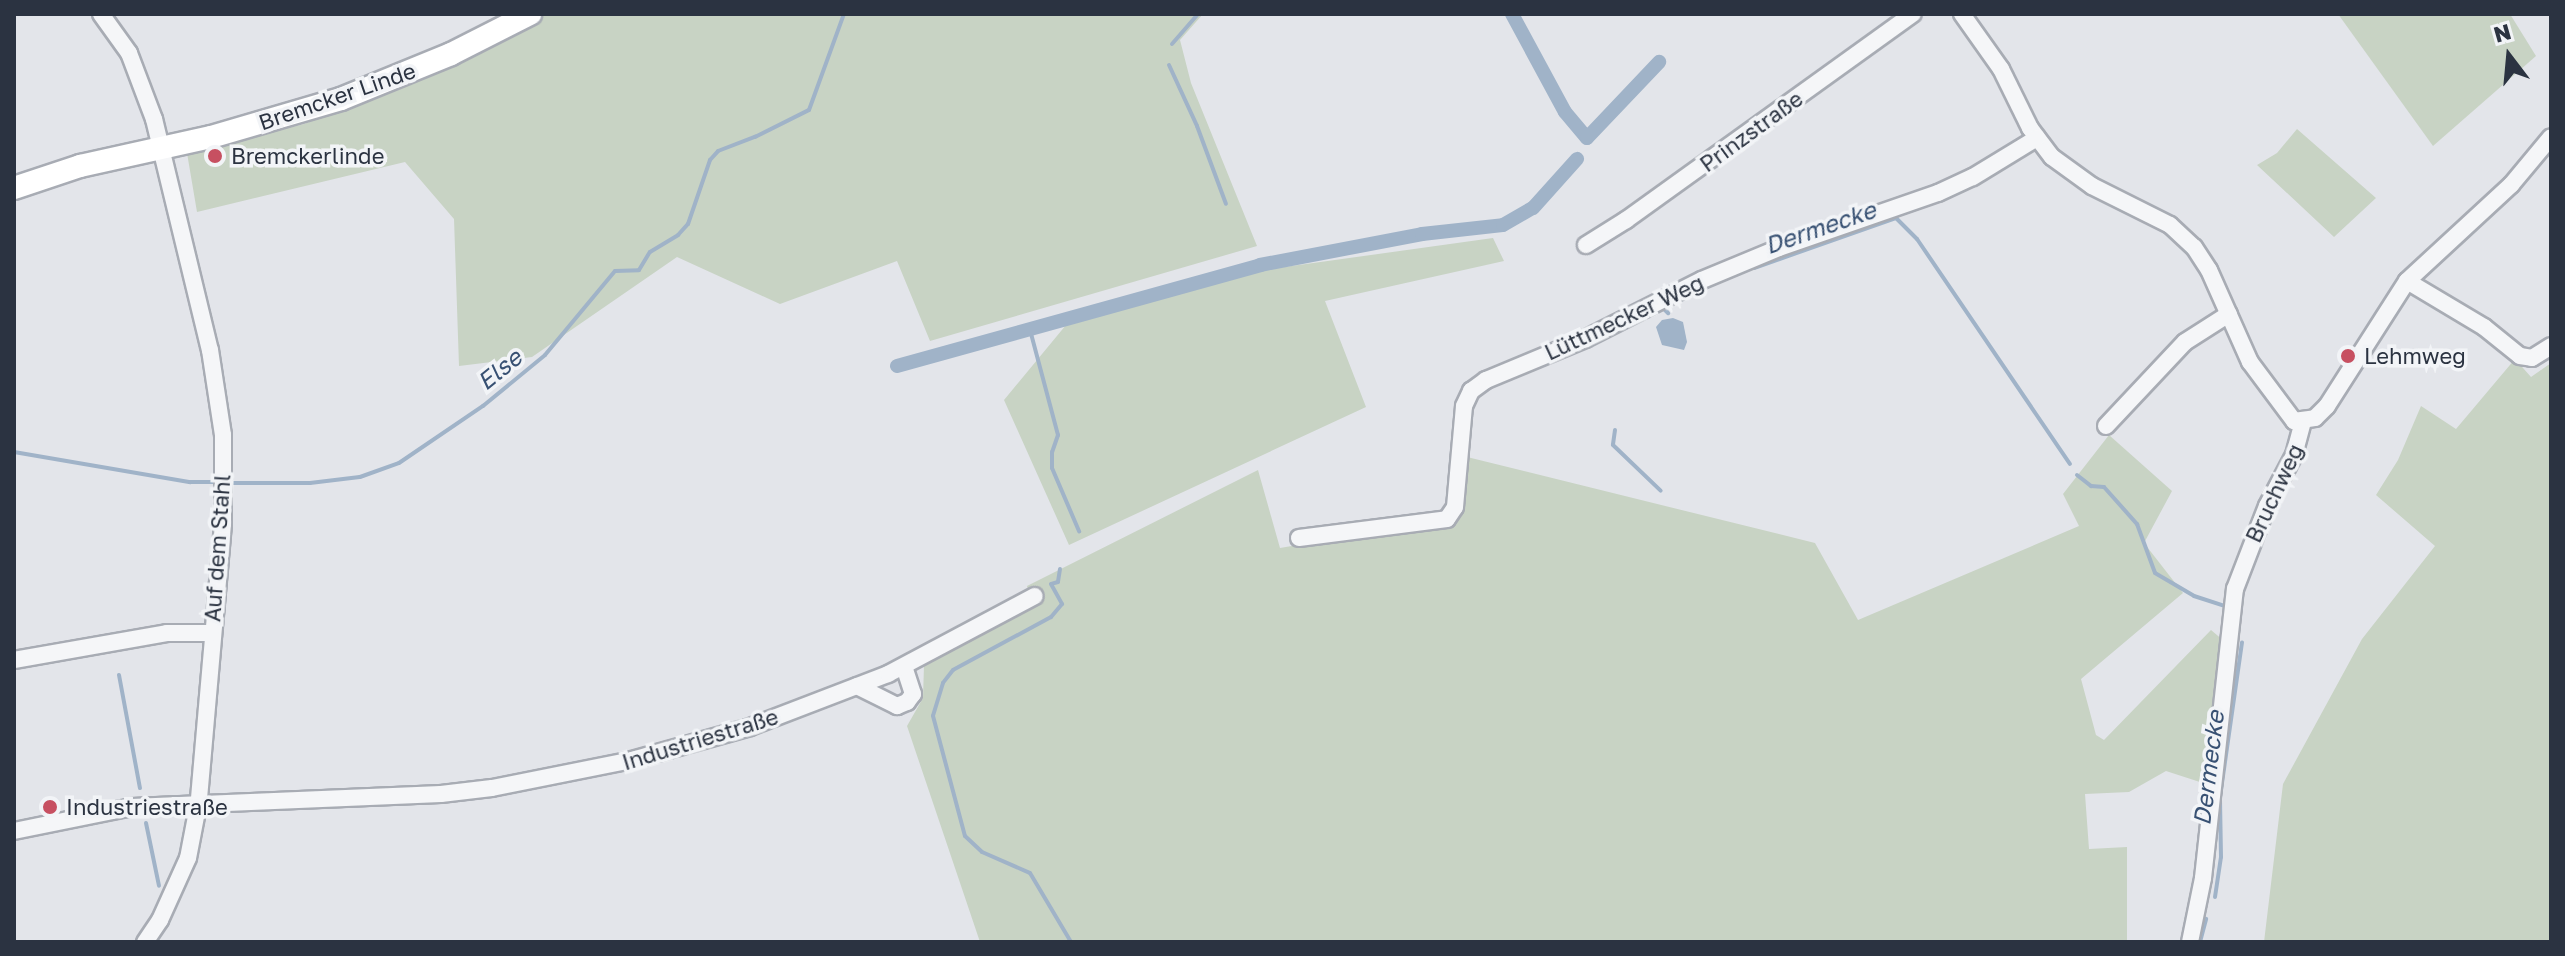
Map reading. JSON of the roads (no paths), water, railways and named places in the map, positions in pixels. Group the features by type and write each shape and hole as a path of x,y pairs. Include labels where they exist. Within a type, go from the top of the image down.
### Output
{"main road":[{"name":"Bremcker Linde","path":"14,188 69,169 341,99 519,17"}],"street":[{"name":"Auf dem Stahl","path":"101,14 129,53 154,119 210,350 223,435 223,494 199,801 188,858 160,920 145,942"},
{"name":"Prinzstraße","path":"1586,245 1626,220 1913,14"},
{"path":"1962,14 2001,69 2034,133 2072,174 2156,217 2184,237 2209,270 2250,362 2288,416 2303,422"},
{"name":"Lüttmecker Weg","path":"1299,538 1447,519 1455,507 1464,406 1471,391 1486,380 1585,339 1702,280 1766,253 1938,193 1973,177 2034,133"},
{"name":"Bruchweg","path":"2190,942 2203,878 2235,589 2261,519 2294,455 2303,422 2315,418 2344,385 2407,281 2511,185 2551,137"},
{"path":"2407,281 2484,327 2520,356 2532,358 2551,346"},
{"path":"2106,426 2185,342 2229,314"},
{"name":"Industriestraße","path":"14,831 132,807 199,801 441,794 492,788 632,760 706,740 857,686 904,666 1035,596"},
{"path":"14,660 167,633 211,633"},
{"path":"857,686 897,706 907,702 913,694 904,666"}],"water":[{"path":"1673,318 1683,322 1687,342 1684,350 1662,345 1656,327 1662,320"}],"waterway":[{"name":"Else","path":"226,483 310,483 360,477 399,463 483,406 545,355 615,271 639,270 650,252 678,235 688,224 710,160 718,151 755,137 809,110 844,14"},
{"path":"1172,44 1198,14"},
{"path":"1512,14 1565,112 1587,138 1659,62"},
{"path":"1169,65 1197,126 1226,204"},
{"path":"897,366 1260,265 1422,234 1503,225 1533,208 1577,159"},
{"name":"Dermecke","path":"1754,268 1896,218 1917,239 2070,464"},
{"name":"Dermecke","path":"1664,309 1668,313"},
{"path":"1029,326 1058,435 1052,452 1052,468 1079,531"},
{"path":"1615,430 1613,445 1661,491"},
{"name":"Else","path":"14,452 190,482 217,482"},
{"name":"Dermecke","path":"2077,475 2091,486 2104,487 2137,524 2155,573 2194,596 2224,606"},
{"path":"1060,569 1058,582 1051,584 1062,604 1051,617 953,670 943,683 933,716 965,836 982,852 1030,873 1071,942"},
{"name":"Dermecke","path":"2215,897 2221,857 2220,797 2242,643"},
{"path":"119,675 140,788"},
{"path":"146,823 159,886"},
{"name":"Dermecke","path":"2200,942 2206,919"}],"place":[{"name":"Bremckerlinde","path":"215,156"},
{"name":"Lehmweg","path":"2348,356"},
{"name":"Industriestraße","path":"50,807"}]}
